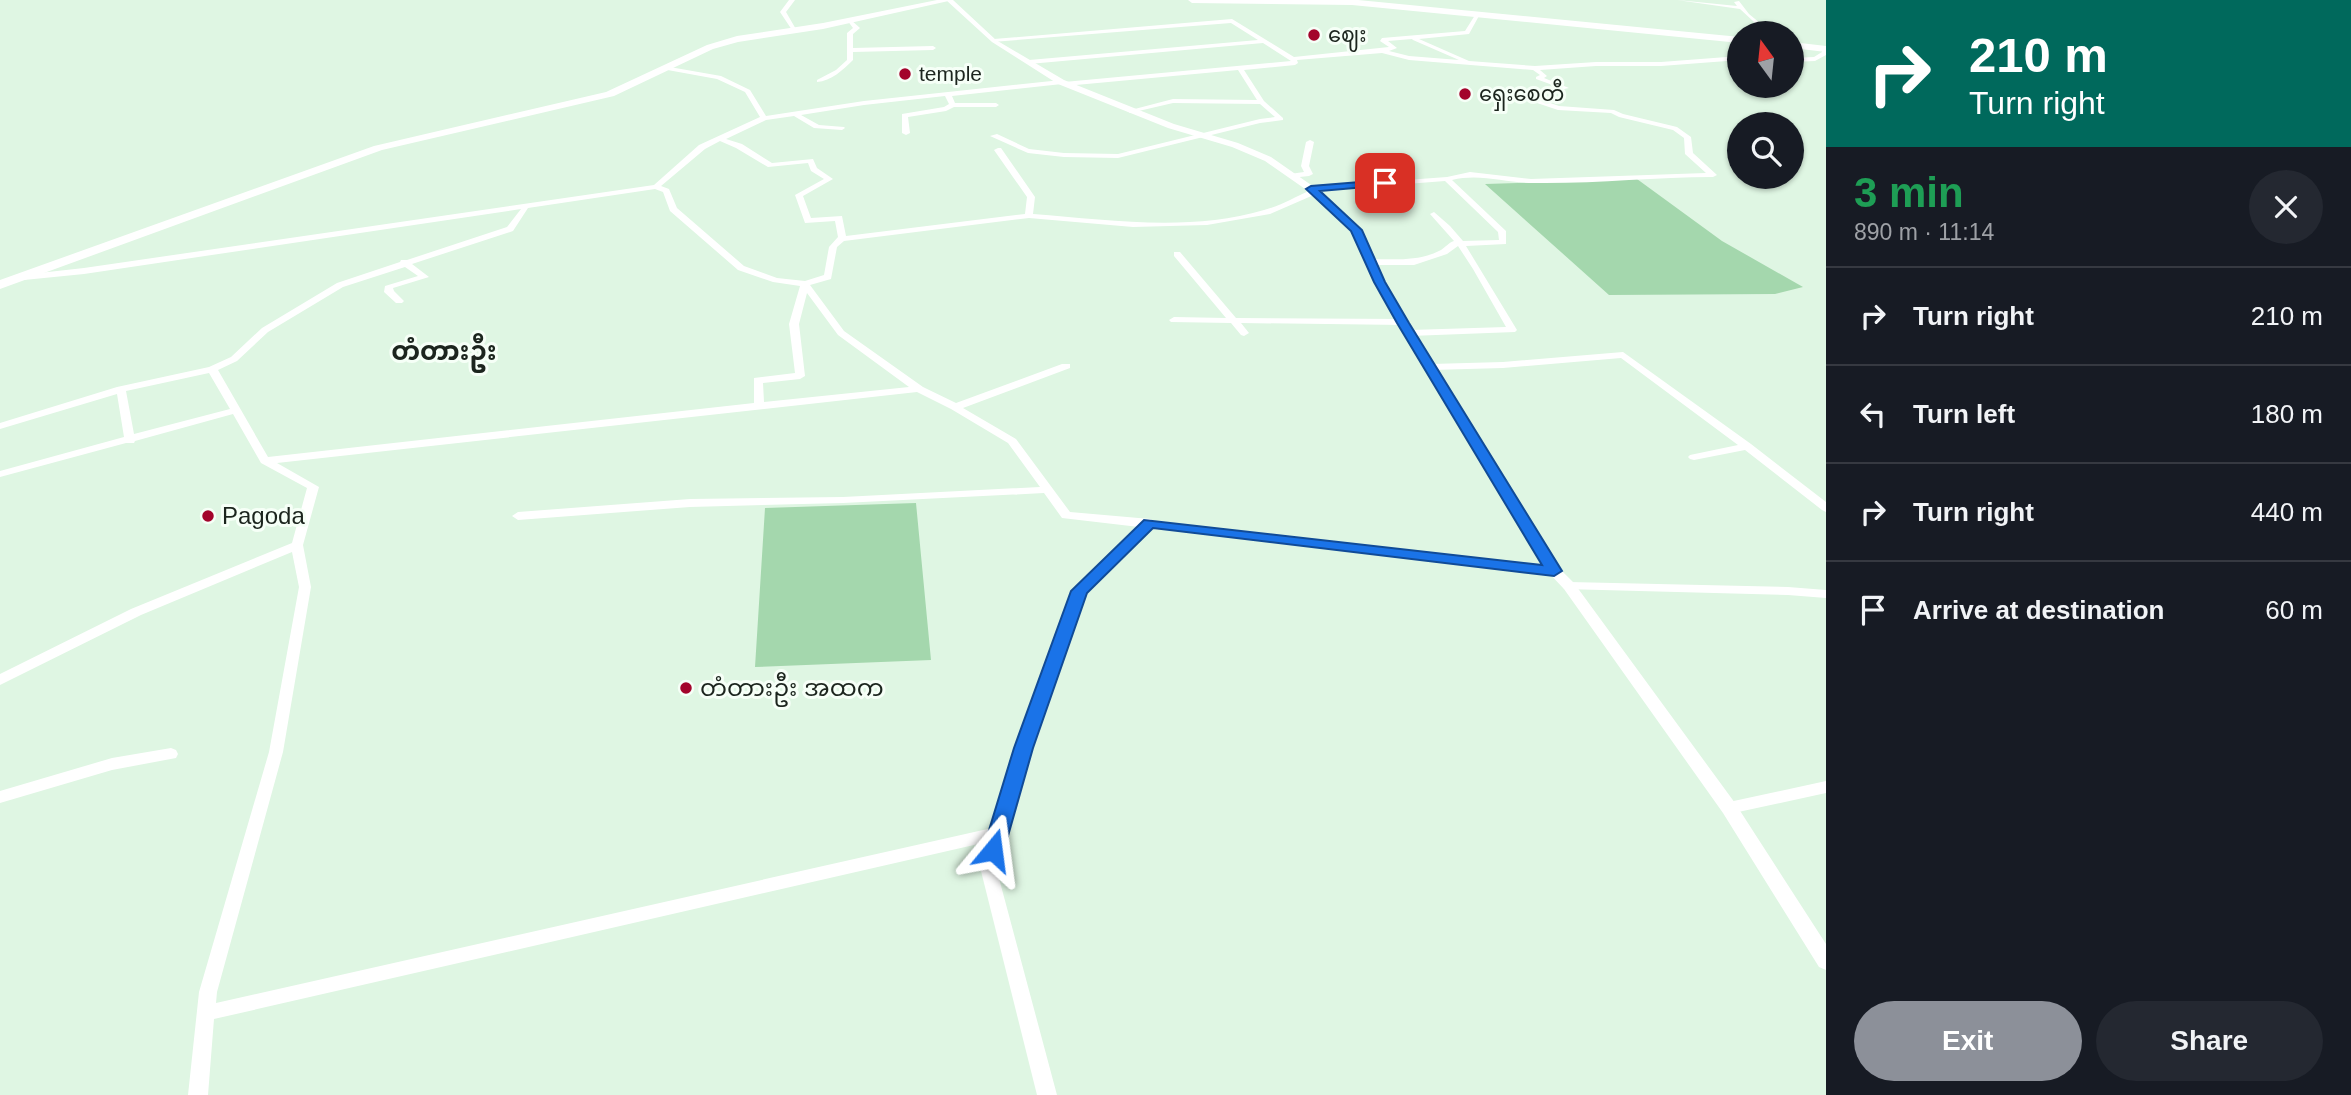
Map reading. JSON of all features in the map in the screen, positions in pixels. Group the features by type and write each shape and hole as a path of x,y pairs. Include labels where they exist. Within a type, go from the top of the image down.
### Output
{"highway":[{"path":"0,285 378,148 610,94 710,47 949,0"},
{"path":"1192,0 1320,0 1727,39"},
{"path":"1804,46 1825,49"}],"street":[{"path":"792,0 783,12 794,31"},
{"path":"949,0 994,41 1063,83 1130,111 1268,159 1312,191 1356,230 1406,328 1554,571 1569,586 1729,808 1826,961"},
{"path":"1680,0 1742,8"},
{"path":"1737,0 1756,21"},
{"path":"994,41 1232,21 1293,58 1382,51 1394,48 1382,40 1467,33 1477,14"},
{"path":"819,81 838,71 850,60 850,33 857,28 849,21"},
{"path":"1412,38 1462,57 1468,64"},
{"path":"1029,62 1266,41"},
{"path":"852,50 933,48"},
{"path":"1804,59 1815,58 1825,53 1825,49"},
{"path":"1382,51 1409,58 1535,68 1661,64 1727,59"},
{"path":"656,187 702,147 764,118 1063,83 1295,63 1293,58"},
{"path":"664,68 719,77 748,91 764,118"},
{"path":"994,136 1028,151 1118,156 1261,121 1281,119 1262,102 1240,68"},
{"path":"24,277 84,271 656,187 666,191 673,209 741,268 776,280 805,284 828,277 833,247 842,239 1029,216 1133,225 1207,223 1267,212 1312,191 1447,179 1462,175 1487,173 1508,180 1531,181 1649,174 1713,174 1689,154 1687,137 1675,128 1621,116 1612,111 1535,103 1523,94 1566,88 1538,78 1544,76 1535,68"},
{"path":"948,95 953,105"},
{"path":"1130,111 1173,101 1262,102"},
{"path":"906,133 904,115 946,109 953,105 996,105"},
{"path":"795,113 808,125 825,130 842,128"},
{"path":"718,138 739,146 771,165 810,161 814,169 829,179 799,195 808,221 839,218 842,239"},
{"path":"1293,176 1309,174 1305,166 1310,142"},
{"path":"998,150 1031,197 1029,216"},
{"path":"1370,262 1414,262 1444,252 1453,244 1503,242 1502,231 1447,179"},
{"path":"0,426 121,389 212,369 234,359 265,330 340,285 510,229 525,208"},
{"path":"1174,320 1236,322 1255,319 1406,328 1512,330 1485,277 1463,244 1434,214"},
{"path":"1177,254 1244,333"},
{"path":"399,301 388,292 389,286 425,277 404,262"},
{"path":"805,284 841,333 919,389 1012,441 1045,490 1066,515 1554,571"},
{"path":"759,406 758,380 800,376 794,324 805,284"},
{"path":"1431,367 1503,365 1623,355 1826,508"},
{"path":"955,407 1066,366"},
{"path":"198,1095 208,992 276,752 305,587 297,545 313,487 265,461 212,369"},
{"path":"121,389 130,441"},
{"path":"265,461 919,389"},
{"path":"0,474 130,441 236,410"},
{"path":"1694,457 1747,446"},
{"path":"518,516 690,503 843,500 1045,490"},
{"path":"1047,1095 988,867 1023,748 1079,591 1150,523"},
{"path":"0,680 136,612 297,545"},
{"path":"1569,586 1826,594"},
{"path":"0,797 112,764 171,754"},
{"path":"1729,808 1826,787"},
{"path":"206,1013 998,833"}],"green space":[{"path":"1637,179 1722,241 1803,287 1775,294 1609,295 1485,184"},
{"path":"916,503 931,660 755,667 765,508"}],"place":[{"name":"ဈေး","path":"1314,35"},
{"name":"temple","path":"905,74"},
{"name":"ရှေးစေတီ","path":"1465,94"},
{"name":"Pagoda","path":"208,516"},
{"name":"တံတားဦး အထက","path":"686,688"}],"district":[{"name":"တံတားဦး","path":"444,351"}],"route":[{"path":"993,850 1023,748 1079,591 1150,523 1554,571 1403,323 1356,230 1311,189 1385,183"}]}
